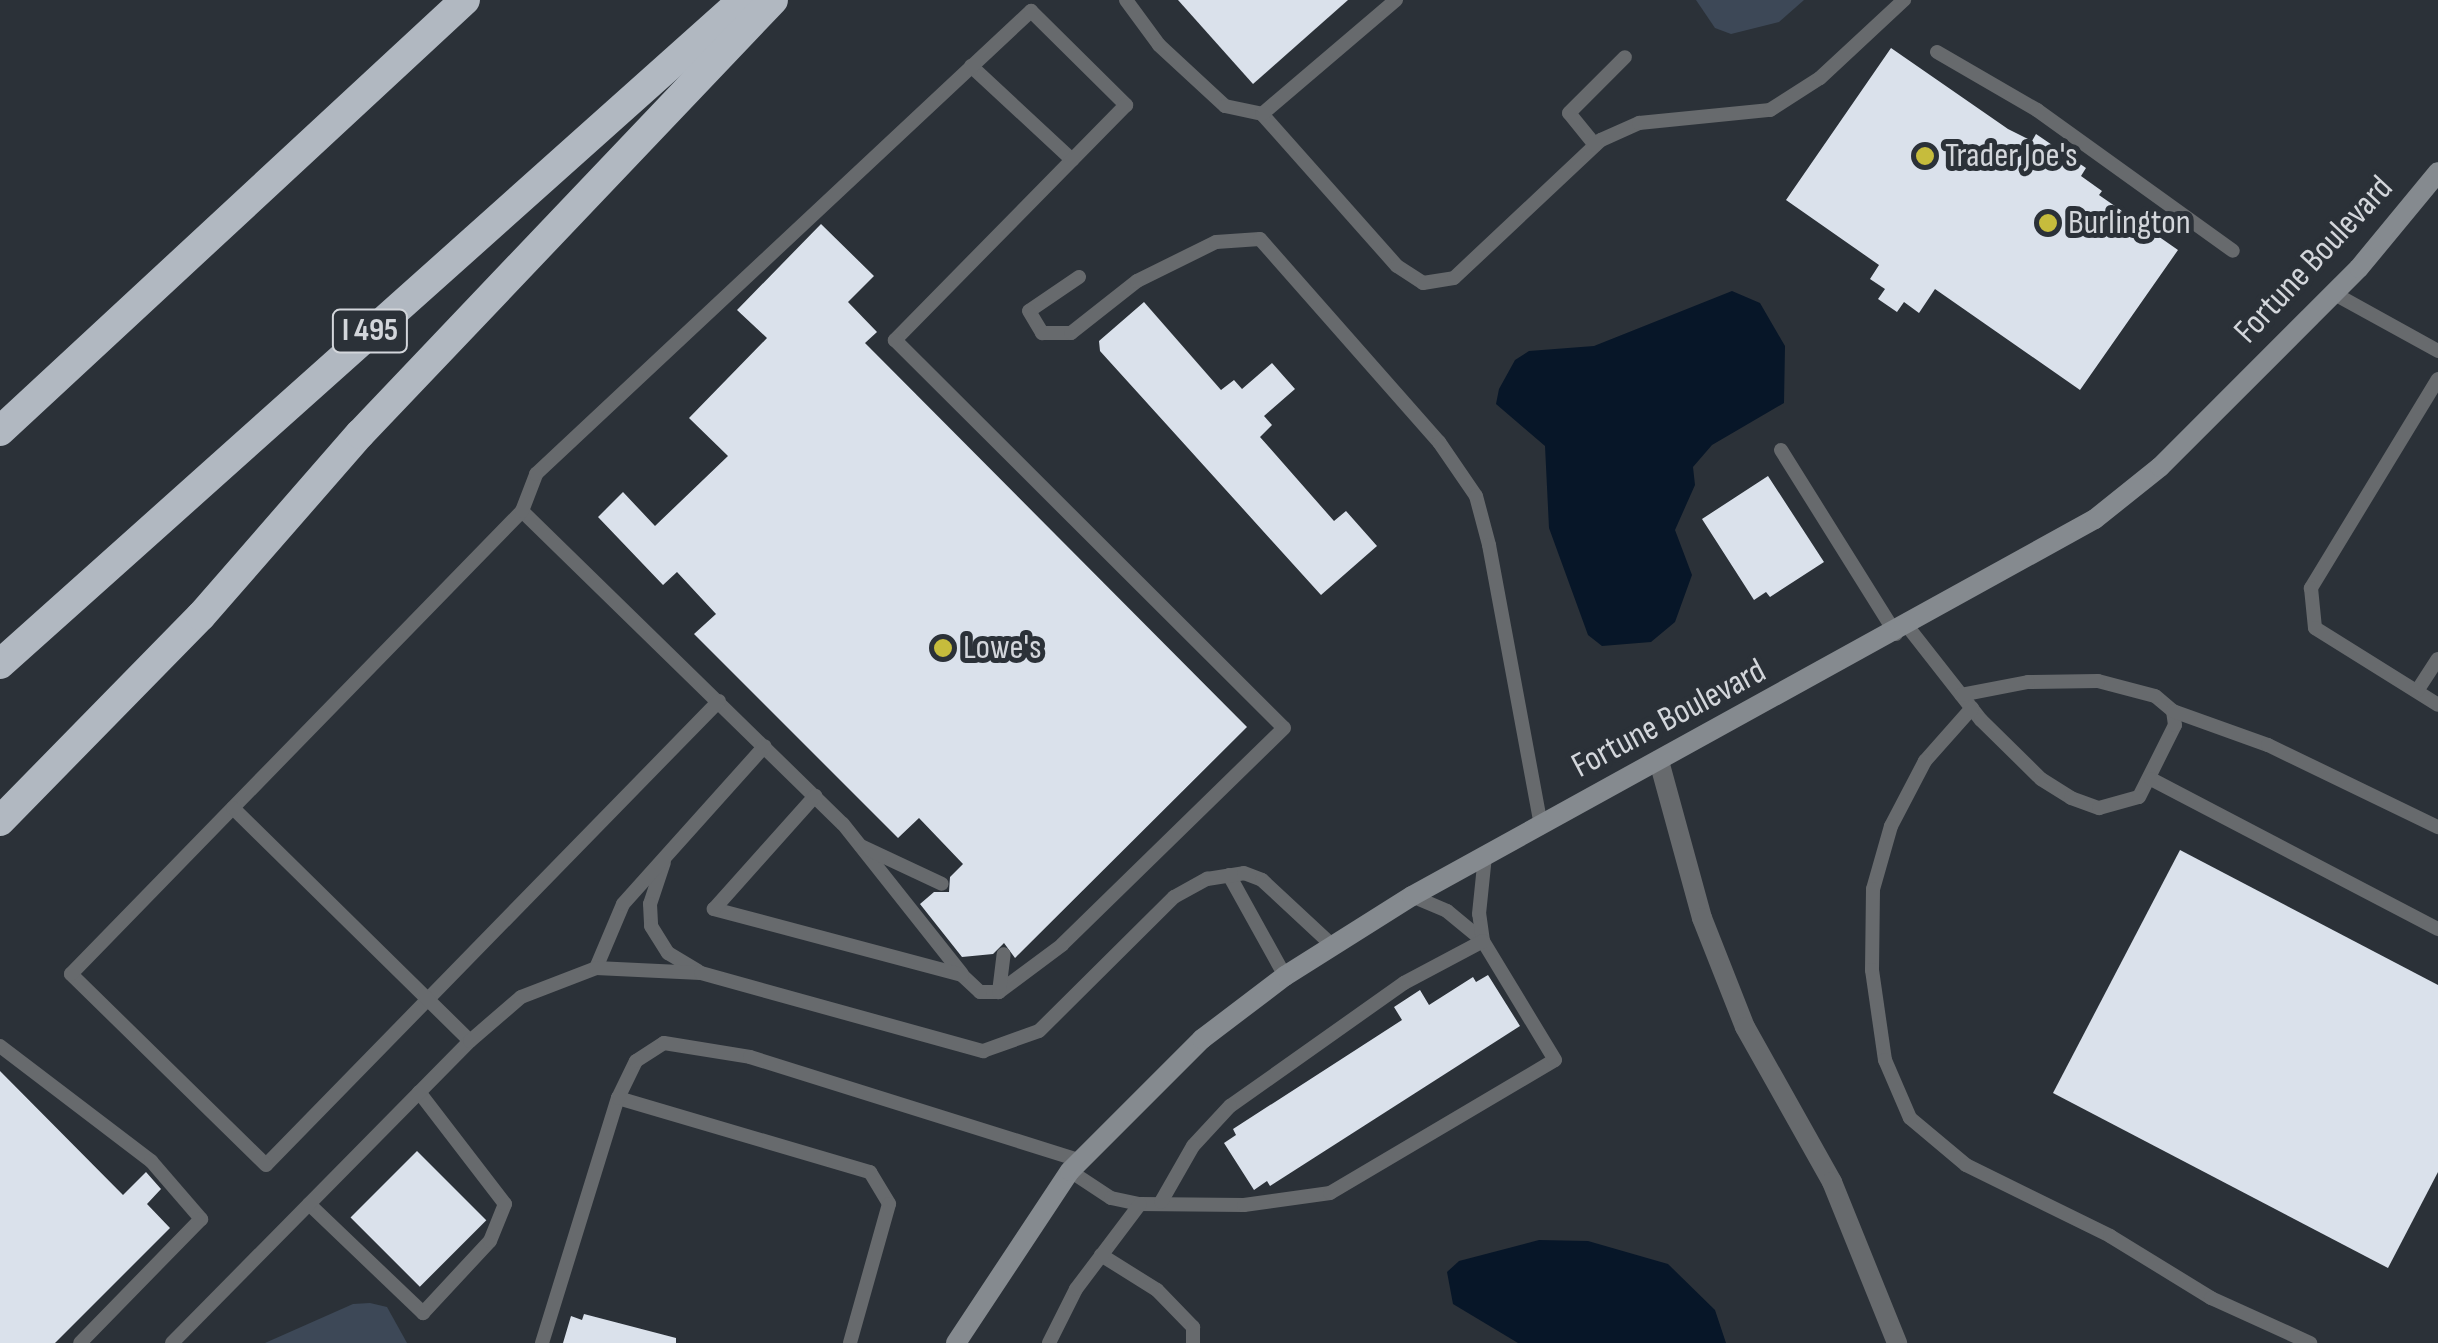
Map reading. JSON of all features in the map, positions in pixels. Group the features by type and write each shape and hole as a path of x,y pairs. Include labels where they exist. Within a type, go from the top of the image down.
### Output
{"highway":[{"path":"0,430 465,0"},
{"name":"I 495","path":"0,664 743,0"},
{"path":"0,821 201,616 373,420 773,0"}],"main road":[{"name":"Fortune Boulevard","path":"956,1343 1076,1166 1140,1095 1285,976 1412,896 1902,631 2095,520 2160,467 2333,294 2438,172"}],"street":[{"path":"1659,761 1702,918 1745,1026 1832,1182 1897,1343"}],"lane":[{"path":"1126,0 1159,45 1224,106 1262,114 1397,266 1422,282 1454,278 1595,145 1638,123 1770,110 1820,78 1904,0"},
{"path":"1262,114 1396,0"},
{"path":"522,511 719,700 815,796 980,992 999,992 1062,945 1284,728 894,340 1126,105 1031,12 536,474 522,511 71,974 266,1166 719,700"},
{"path":"1937,52 2037,110 2233,251"},
{"path":"1595,145 1569,113 1625,57"},
{"path":"972,66 1072,160"},
{"path":"1079,276 1030,311 1042,333 1071,333 1137,281 1216,242 1260,239 1440,442 1476,496 1489,544 1540,825"},
{"path":"2333,294 2438,351"},
{"path":"2438,379 2311,588 2315,628 2438,704"},
{"path":"1781,450 1902,631 2041,779 2070,798 2121,807 2152,779 2175,725 2173,711"},
{"path":"2417,692 2438,659"},
{"path":"1962,695 2028,682 2098,681 2155,696 2173,711 2268,745 2438,827"},
{"path":"1972,708 1917,778 1891,826 1873,890 1872,970 1885,1060 1910,1118 1966,1165 2110,1236 2211,1298 2310,1343"},
{"path":"596,968 624,904 765,746"},
{"path":"2152,779 2438,929"},
{"path":"815,796 714,909 962,975"},
{"path":"233,808 470,1041"},
{"path":"858,845 942,884"},
{"path":"1483,941 1479,914 1485,856"},
{"path":"666,857 650,904 650,926 668,953 701,973"},
{"path":"1229,875 1285,976"},
{"path":"172,1343 470,1041 522,997 596,968 701,973 983,1051 1040,1031 1174,897 1229,875 1262,880 1332,946"},
{"path":"542,1343 618,1098 644,1052 682,1041 1076,1166 1111,1198 1140,1204 1244,1205 1330,1193 1555,1060 1483,941 1447,911 1412,896"},
{"path":"1161,1202 1194,1146 1230,1106 1404,983 1483,941"},
{"path":"999,992 1004,954"},
{"path":"0,1046 110,1126 202,1219 80,1343"},
{"path":"309,1204 424,1313 490,1242 505,1204 419,1092"},
{"path":"618,1098 870,1172 890,1204 850,1343"},
{"path":"1049,1343 1101,1255 1140,1204"},
{"path":"1101,1255 1157,1290 1193,1327 1193,1343"}],"shaded area":[{"path":"1696,0 1804,0 1779,22 1731,34 1715,28"},
{"path":"1732,291 1760,303 1785,346 1784,403 1712,445 1693,467 1695,485 1675,530 1692,575 1675,622 1651,642 1602,646 1588,635 1549,528 1545,446 1496,404 1499,389 1515,360 1529,351 1594,346"},
{"path":"1539,1240 1588,1241 1668,1264 1715,1310 1726,1343 1518,1343 1453,1304 1447,1272 1459,1261"},
{"path":"353,1304 387,1307 407,1343 265,1343"}],"building":[{"path":"1178,0 1348,0 1253,84"},
{"path":"1891,48 2008,129 2032,141 2036,134 2086,168 2081,176 2102,191 2099,195 2178,250 2080,390 1935,289 1919,313 1904,302 1897,312 1878,299 1885,289 1870,279 1879,265 1786,200"},
{"path":"821,224 874,276 848,302 877,332 865,343 1247,727 1015,958 1004,943 993,954 962,957 920,904 934,892 949,892 950,877 963,864 919,818 898,838 694,634 716,614 677,572 663,585 598,517 623,492 655,526 728,456 689,418 767,338 737,310"},
{"path":"1144,302 1221,390 1234,380 1242,389 1272,363 1295,389 1264,416 1272,425 1260,437 1334,521 1346,511 1377,546 1321,595 1100,351 1099,341"},
{"path":"1768,476 1824,562 1770,597 1766,592 1754,600 1702,519"},
{"path":"2180,850 2438,985 2438,1172 2388,1268 2053,1093"},
{"path":"1488,975 1520,1026 1270,1186 1267,1181 1254,1190 1224,1143 1236,1135 1233,1129 1402,1020 1394,1007 1420,990 1429,1005 1473,977 1476,982"},
{"path":"0,1071 123,1195 146,1172 161,1189 147,1204 170,1228 55,1343 0,1343"},
{"path":"417,1151 486,1220 420,1287 351,1217"},
{"path":"584,1314 676,1338 676,1343 563,1343 571,1316 582,1320"}],"place":[{"name":"Trader Joe's","path":"1925,156"},
{"name":"Burlington","path":"2048,223"},
{"name":"Lowe's","path":"943,648"}]}
